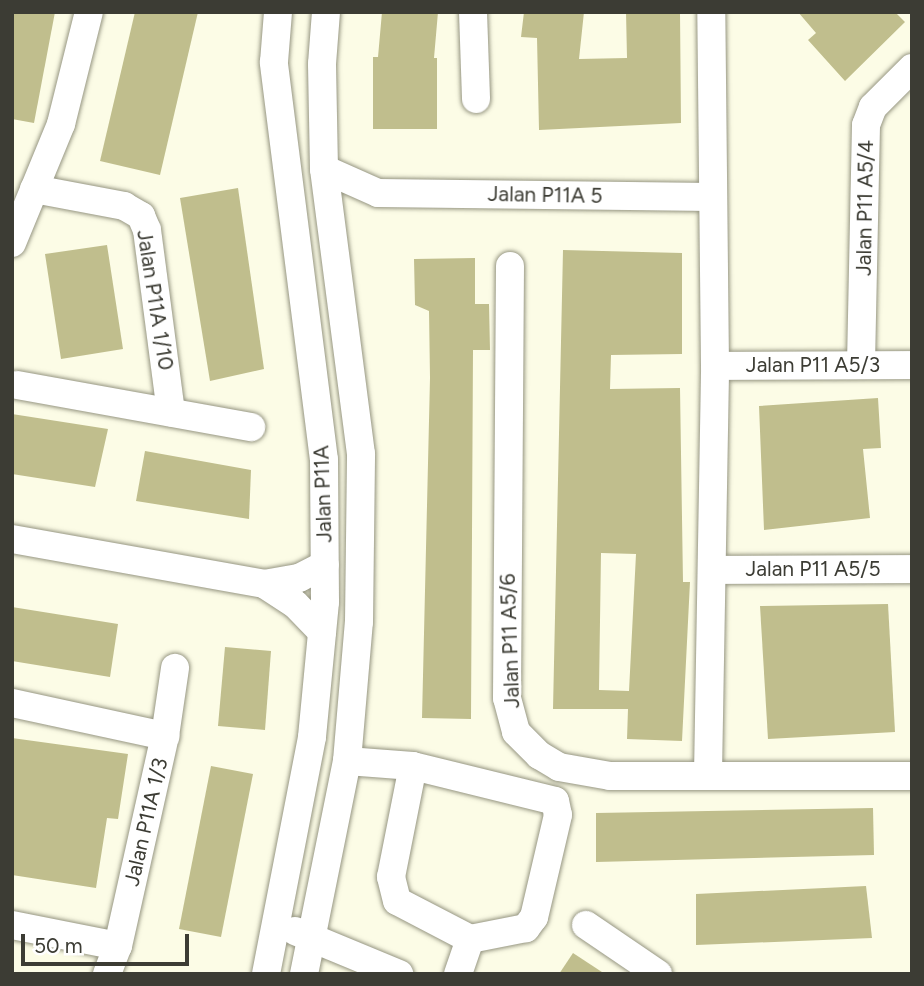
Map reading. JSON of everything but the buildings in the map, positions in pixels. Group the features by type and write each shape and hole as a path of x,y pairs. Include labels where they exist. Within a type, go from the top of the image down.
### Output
{"street":[{"path":"12,243 61,124 89,12"},
{"name":"Jalan P11A","path":"268,966 279,926 312,737 325,565 324,460 274,62 278,12"},
{"name":"Jalan P11A","path":"312,971 313,936 347,761 359,622 361,454 324,169 322,64 326,12"},
{"path":"473,12 476,99"},
{"path":"708,774 714,570 715,366 711,12"},
{"name":"Jalan P11 A5/4","path":"861,364 866,125 873,107 912,68"},
{"name":"Jalan P11A 5","path":"324,169 377,193 712,197"},
{"name":"Jalan P11A 1/10","path":"34,189 124,206 141,216 147,230 171,412"},
{"name":"Jalan P11A 5","path":"329,215 377,193"},
{"name":"Jalan P11 A5/6","path":"510,266 507,698 516,732 539,755 579,772 610,776 912,776"},
{"name":"Jalan P11 A5/3","path":"715,366 912,365"},
{"path":"17,385 251,427"},
{"path":"12,539 264,584 299,578 325,565"},
{"name":"Jalan P11 A5/5","path":"714,570 912,569"},
{"path":"264,584 295,604 322,632"},
{"name":"Jalan P11A 1/3","path":"107,974 118,946 165,736 175,668"},
{"path":"12,703 165,736"},
{"path":"347,761 413,766 550,797 558,809 534,917 526,928 470,940 406,908 392,890 413,766"},
{"path":"12,925 118,946"},
{"path":"586,925 658,974"},
{"path":"279,926 313,936 399,974"},
{"path":"458,974 470,940"},
{"path":"268,966 312,971"}]}
